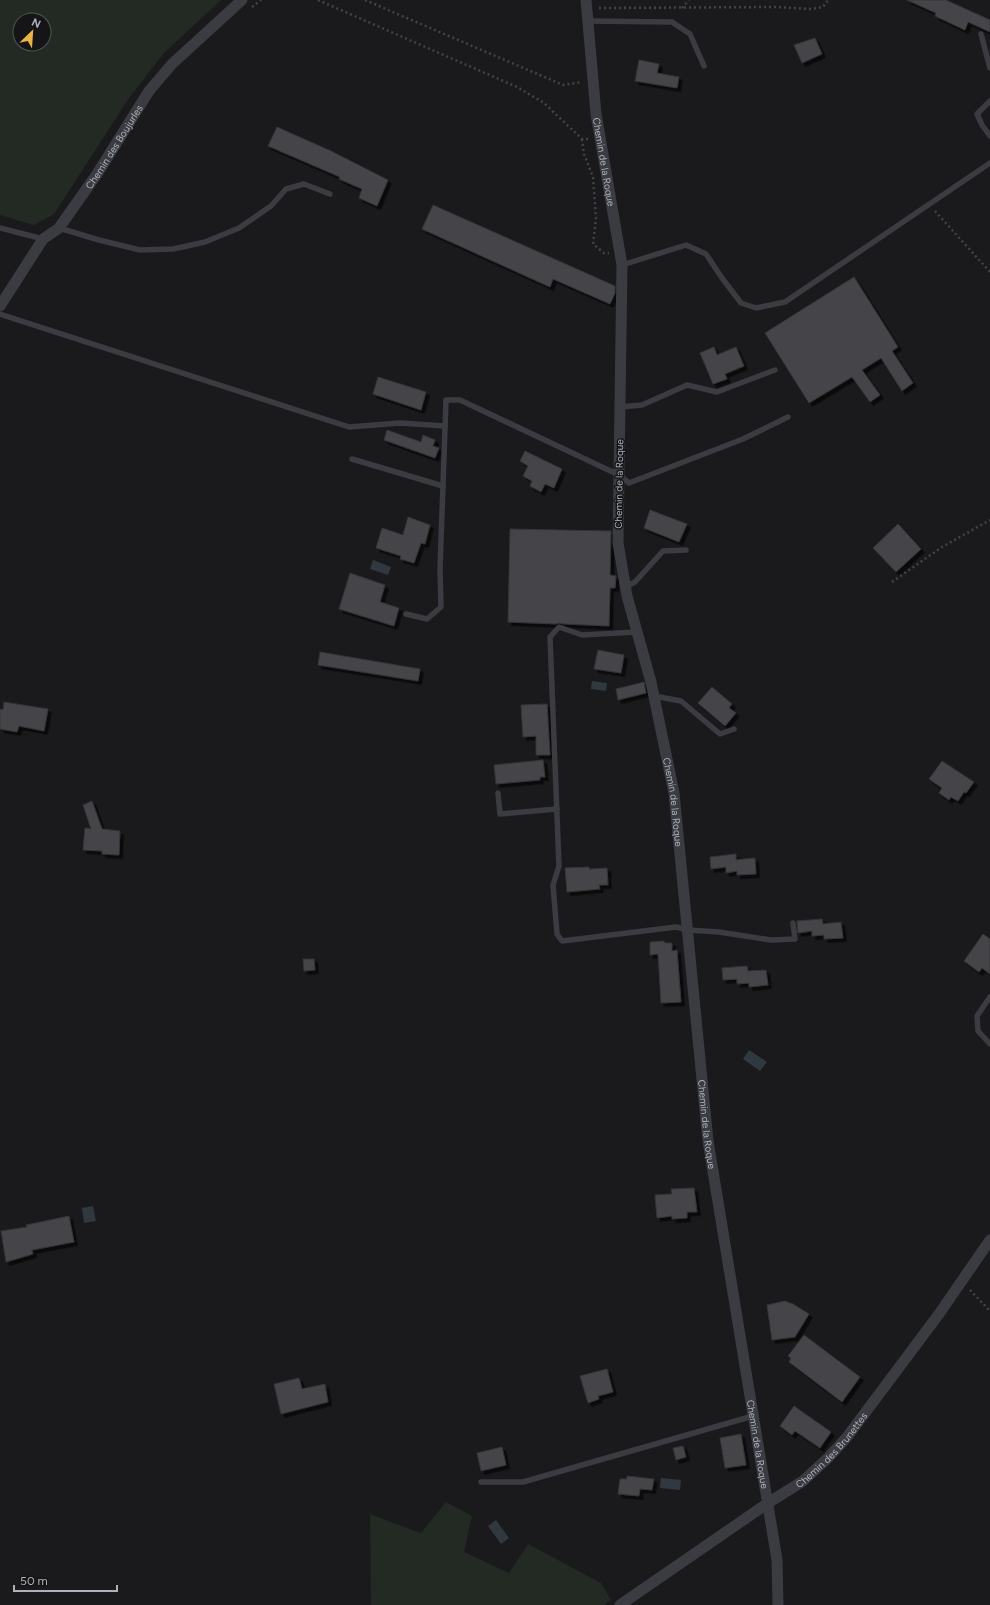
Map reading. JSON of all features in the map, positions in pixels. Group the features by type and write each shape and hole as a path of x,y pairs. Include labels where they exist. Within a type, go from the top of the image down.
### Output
{"street":[{"name":"Chemin des Boujurles","path":"0,306 43,239 59,228 96,174 149,91 172,64 242,0"},
{"name":"Chemin de la Roque","path":"586,3 596,114 622,265 618,543 625,587 654,696 674,793 708,1142 777,1560 778,1605"},
{"name":"Chemin des Brunettes","path":"620,1605 768,1503 803,1481 847,1437 939,1314 990,1240"}],"lane":[{"path":"587,21 672,22 690,34 704,66"},
{"path":"981,34 990,68"},
{"path":"990,101 977,114 982,125 990,136"},
{"path":"622,265 686,245 706,254 741,303 756,308 785,302 990,164"},
{"path":"59,228 140,250 173,249 205,242 240,228 271,206 286,189 304,184 330,194"},
{"path":"0,228 43,239"},
{"path":"0,314 349,427 400,423 445,426"},
{"path":"620,407 642,405 687,385 717,392 775,370"},
{"path":"406,614 427,619 441,607 440,569 446,400 460,400 619,475 629,482 743,439 788,417"},
{"path":"352,459 443,486"},
{"path":"625,587 635,582 663,551 686,550"},
{"path":"637,632 582,635 560,628 550,637 559,866 553,885 557,934 562,941 676,927 688,930 719,932 771,940 795,939 793,923"},
{"path":"654,696 681,701 720,734 734,729"},
{"path":"498,793 500,814 557,809"},
{"path":"990,997 977,1016 978,1031 990,1044"},
{"path":"481,1482 523,1482 753,1416"}],"path":[{"path":"318,0 517,87 544,103 582,139 584,154 593,177 596,218 593,244 604,253 620,253"},
{"path":"365,0 562,85 584,81"},
{"path":"681,8 689,0"},
{"path":"586,3 609,9 776,7 810,9 823,6 828,0"},
{"path":"582,139 600,137"},
{"path":"929,204 990,272"},
{"path":"892,582 942,547 990,520"},
{"path":"961,1281 990,1312"}],"shaded area":[{"path":"0,0 221,0 164,53 129,98 54,214 34,225 0,215"},
{"path":"373,560 391,567 388,575 370,569"},
{"path":"592,681 607,683 606,691 591,689"},
{"path":"749,1050 767,1062 760,1071 743,1059"},
{"path":"93,1206 96,1221 84,1223 82,1208"},
{"path":"661,1478 681,1480 680,1490 660,1488"},
{"path":"446,1502 472,1516 464,1552 509,1573 528,1544 601,1583 611,1600 604,1605 371,1605 370,1514 421,1533"},
{"path":"496,1520 509,1538 501,1544 488,1526"}],"building":[{"path":"907,0 946,0 990,20 990,32 968,22 965,30 935,16 936,13"},
{"path":"815,38 822,54 802,63 794,45"},
{"path":"639,60 659,64 657,73 679,77 677,88 635,81"},
{"path":"277,127 331,151 388,180 377,206 359,198 362,189 339,179 340,177 268,146"},
{"path":"433,205 615,286 615,293 610,304 553,279 550,287 422,229"},
{"path":"854,277 898,347 892,351 913,383 902,391 881,358 862,370 880,395 870,402 852,377 809,403 765,333"},
{"path":"714,347 717,355 736,347 744,366 725,374 727,379 713,384 700,353"},
{"path":"378,377 426,392 421,410 373,394"},
{"path":"387,430 421,442 423,435 435,440 433,446 439,448 435,458 384,440"},
{"path":"525,451 562,469 554,488 545,484 541,492 530,486 532,481 523,476 528,466 520,461"},
{"path":"650,510 687,524 679,542 644,528"},
{"path":"408,517 430,525 425,544 421,543 414,563 400,559 401,556 376,548 382,528 403,535"},
{"path":"898,524 921,549 896,572 873,548"},
{"path":"510,529 611,531 610,575 616,576 615,588 610,588 609,626 508,622"},
{"path":"350,573 385,585 380,602 399,608 394,626 339,609"},
{"path":"598,650 624,655 621,673 594,669"},
{"path":"320,652 420,669 418,681 318,665"},
{"path":"644,682 646,693 618,700 616,689"},
{"path":"712,687 732,704 729,708 736,713 725,726 698,703"},
{"path":"4,702 48,709 44,731 19,726 17,732 0,729 0,709 3,710"},
{"path":"547,704 550,755 536,755 536,736 523,737 521,705"},
{"path":"543,760 545,777 540,777 540,780 496,784 494,765"},
{"path":"942,761 974,782 966,793 964,792 958,801 951,797 949,800 939,793 942,788 929,779"},
{"path":"92,801 102,829 120,831 119,855 102,854 102,851 83,850 85,828 91,829 83,805"},
{"path":"736,854 736,860 755,858 756,874 737,875 737,871 726,873 726,867 711,869 710,857"},
{"path":"589,867 589,869 607,868 608,885 599,885 600,889 567,892 565,868"},
{"path":"822,919 823,924 841,922 843,938 824,939 824,935 812,936 812,931 798,933 797,921"},
{"path":"983,934 990,939 990,974 982,968 979,972 964,961"},
{"path":"664,941 665,943 672,943 672,951 677,950 681,1002 661,1003 658,954 650,955 650,942"},
{"path":"303,959 314,959 315,970 304,971"},
{"path":"747,966 748,971 766,970 768,985 749,987 749,983 737,984 737,979 723,980 722,968"},
{"path":"694,1188 697,1212 687,1212 687,1218 672,1219 672,1216 657,1218 655,1195 672,1194 671,1189"},
{"path":"69,1216 74,1242 32,1250 33,1254 6,1262 1,1231 27,1227 26,1225"},
{"path":"785,1301 809,1314 795,1337 772,1340 767,1305"},
{"path":"804,1335 860,1377 842,1402 789,1362 791,1358 788,1356"},
{"path":"607,1369 613,1392 598,1396 599,1399 588,1403 580,1376"},
{"path":"299,1378 302,1389 325,1384 328,1402 281,1414 274,1384"},
{"path":"794,1406 831,1432 820,1448 795,1431 792,1435 780,1426"},
{"path":"741,1434 746,1465 725,1468 720,1438"},
{"path":"683,1446 686,1457 676,1460 673,1448"},
{"path":"502,1447 506,1465 481,1471 477,1453"},
{"path":"627,1476 654,1479 652,1490 640,1489 639,1496 618,1494 620,1479 627,1479"}]}
